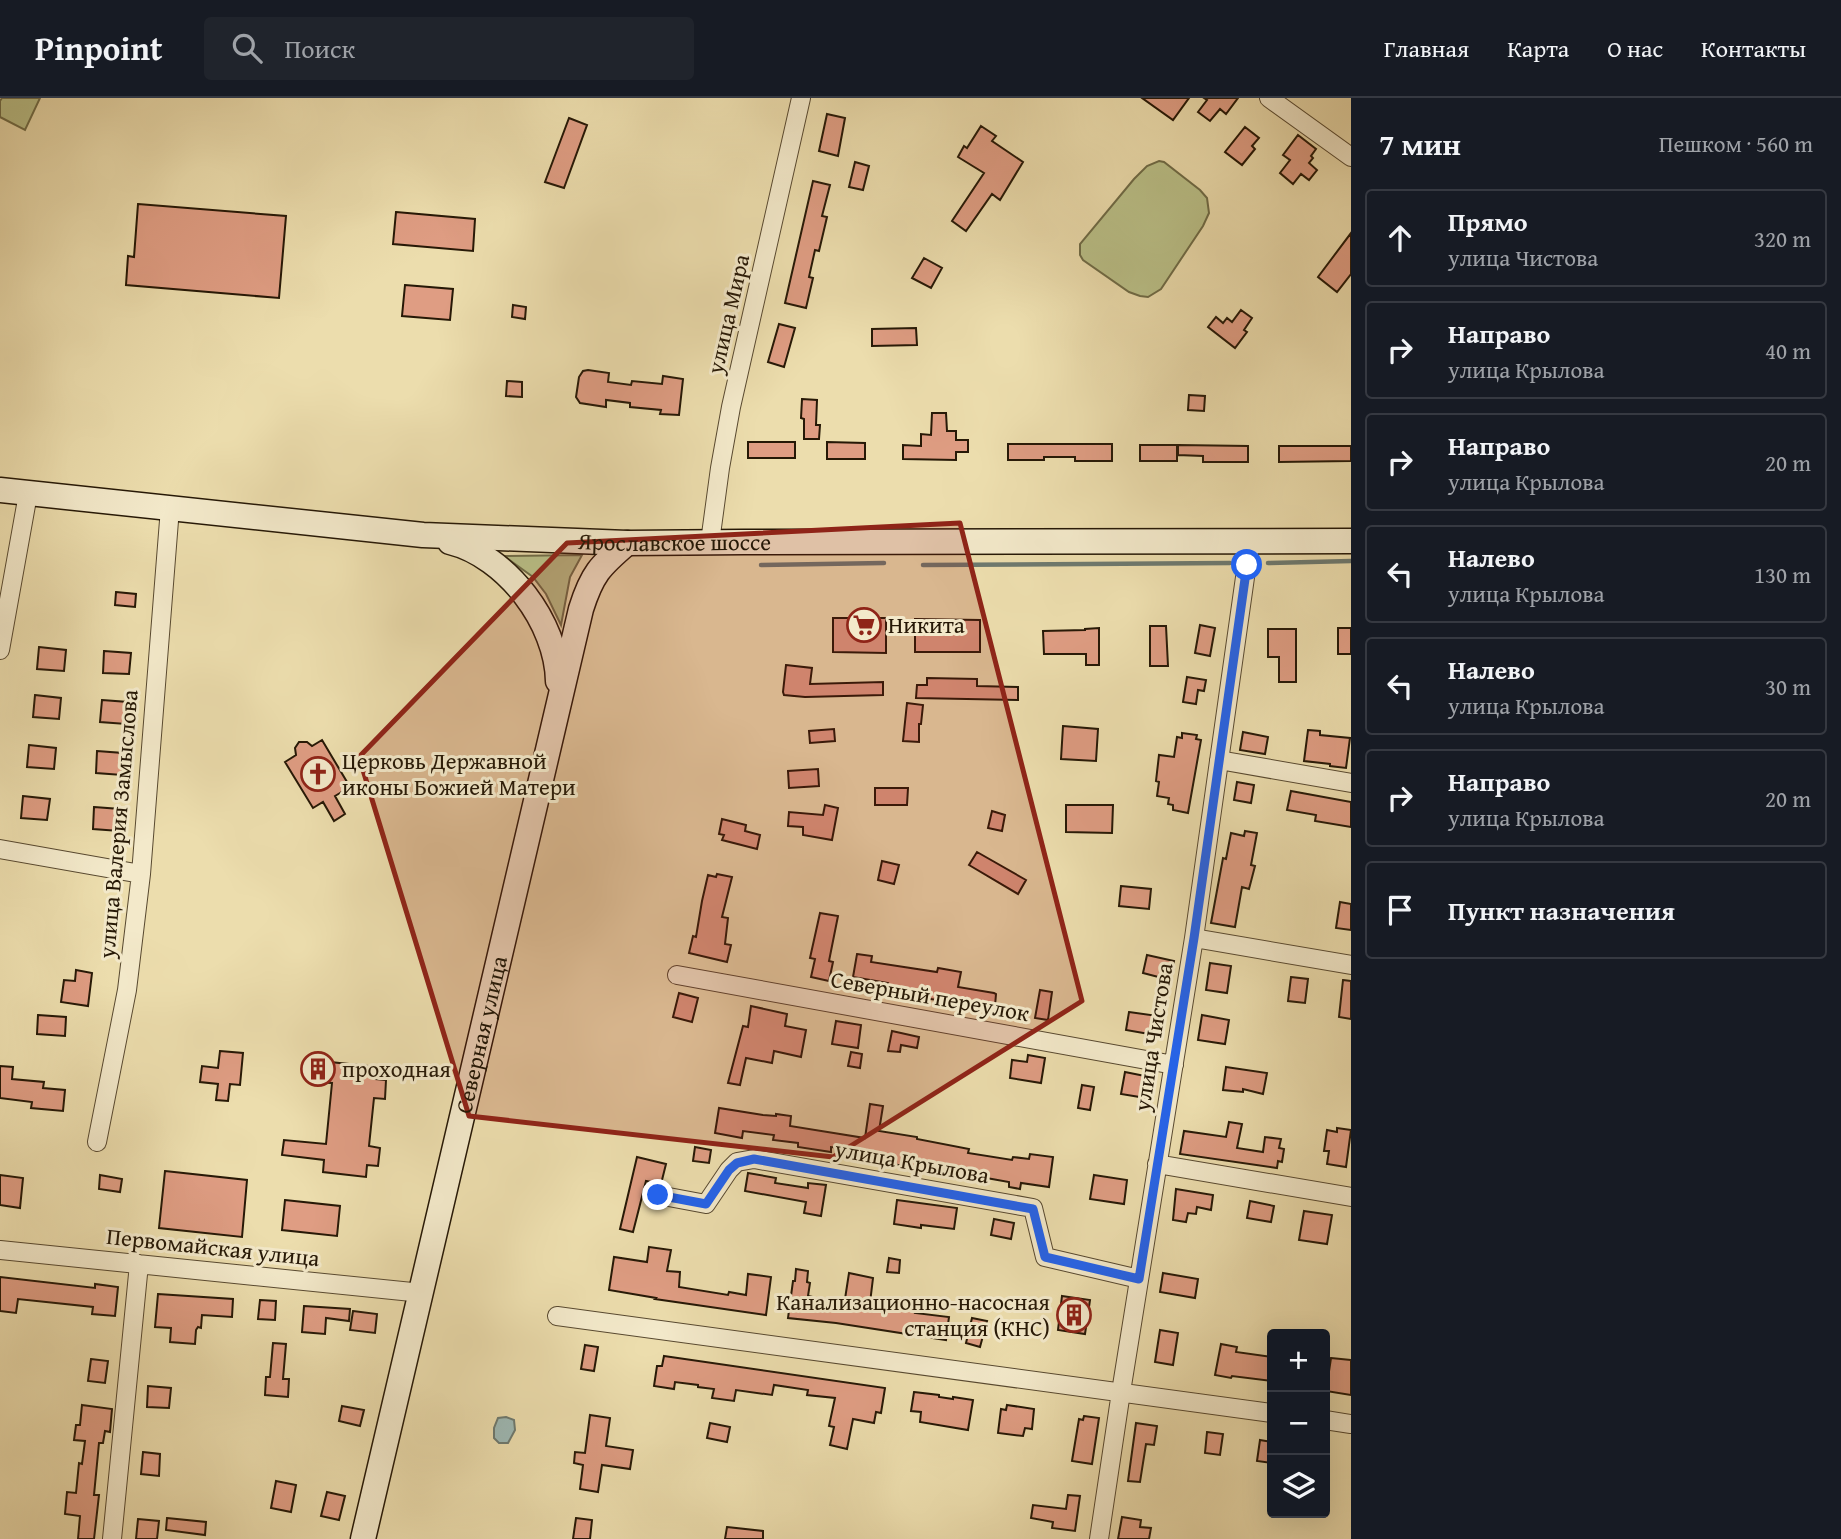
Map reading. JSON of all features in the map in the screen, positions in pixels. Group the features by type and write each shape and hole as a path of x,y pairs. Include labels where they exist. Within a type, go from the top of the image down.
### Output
{"main road":[{"name":"Ярославское шоссе","path":"0,491 423,535 627,543 1351,541"},
{"path":"423,535 458,544 487,559 515,583 536,610 551,641 558,669 558,703"},
{"name":"Северная улица","path":"363,1539 574,634 592,580 599,569 627,543"}],"street":[{"name":"улица Мира","path":"710,542 731,407 801,98"},
{"path":"1269,98 1351,156"},
{"path":"0,650 28,494"},
{"name":"улица Валерия Замыслова","path":"97,1142 127,990 141,874 170,509"},
{"name":"улица Чистова","path":"1099,1539 1194,938 1250,542"},
{"path":"1219,760 1351,783"},
{"path":"0,849 141,874"},
{"path":"1194,938 1351,965"},
{"name":"Северный переулок","path":"677,975 1174,1065"},
{"name":"улица Крылова","path":"658,1195 706,1204 729,1170 737,1163 754,1159 1033,1209 1045,1257 1139,1279"},
{"path":"1157,1164 1351,1197"},
{"name":"Первомайская улица","path":"0,1250 422,1293"},
{"path":"112,1539 139,1264"},
{"path":"556,1315 1267,1412"},
{"path":"1330,1421 1351,1424"}],"highlighted area":[{"path":"960,523 1082,1001 833,1157 469,1116 359,757 567,543"}],"green space":[{"path":"2,98 40,98 25,130 0,117"},
{"path":"1159,161 1200,190 1207,198 1209,213 1161,289 1148,297 1129,292 1083,260 1080,244 1134,179 1147,166"},
{"path":"582,555 570,577 561,625 546,594 533,577 504,556"}],"water":[{"path":"498,1418 514,1420 515,1430 508,1443 499,1443 494,1438 494,1428"}],"building":[{"path":"1142,98 1189,98 1173,120"},
{"path":"1204,98 1238,98 1226,114 1220,109 1210,121 1198,112 1207,100"},
{"path":"827,114 845,118 838,156 819,151"},
{"path":"569,118 587,125 564,188 545,182"},
{"path":"981,126 996,136 992,141 1023,162 1000,200 992,194 966,231 952,221 984,173 958,157"},
{"path":"1245,127 1259,138 1252,146 1255,149 1242,165 1225,152"},
{"path":"1298,135 1316,149 1309,163 1317,170 1309,180 1301,174 1293,184 1280,173 1290,160 1283,155"},
{"path":"855,162 869,166 863,190 849,187"},
{"path":"813,181 830,185 822,216 827,217 819,251 815,250 809,277 813,278 806,308 785,303"},
{"path":"138,204 286,216 279,298 126,285 128,256 134,257"},
{"path":"396,212 475,219 473,251 393,244"},
{"path":"1351,233 1351,274 1337,292 1318,277"},
{"path":"924,258 942,268 931,288 912,278"},
{"path":"405,285 453,289 450,320 402,316"},
{"path":"513,305 526,307 525,319 512,317"},
{"path":"1241,310 1252,318 1244,330 1247,332 1235,348 1208,327 1216,317 1223,323 1227,318 1232,322"},
{"path":"779,324 795,328 784,367 768,362"},
{"path":"916,328 917,345 872,346 872,329"},
{"path":"583,371 609,373 608,382 631,385 632,381 662,384 663,376 683,379 679,415 660,414 661,410 630,407 630,403 606,400 606,407 580,403 576,397 579,377"},
{"path":"507,381 522,382 522,397 506,396"},
{"path":"1189,395 1205,396 1204,411 1188,410"},
{"path":"802,399 817,400 816,425 820,425 819,439 804,439"},
{"path":"932,413 946,413 947,431 956,431 956,440 968,440 968,452 956,452 956,460 903,459 903,445 921,446 921,434 931,435"},
{"path":"748,442 795,442 795,458 748,458"},
{"path":"827,442 865,443 865,459 827,459"},
{"path":"1008,444 1112,444 1112,461 1075,461 1075,457 1008,460"},
{"path":"1140,445 1177,445 1177,461 1140,461"},
{"path":"1178,445 1248,446 1248,462 1203,462 1203,456 1178,455"},
{"path":"1279,446 1351,446 1351,461 1279,462"},
{"path":"116,592 136,594 135,607 115,605"},
{"path":"833,618 886,618 886,653 833,652"},
{"path":"915,619 980,620 980,652 915,652"},
{"path":"1200,625 1215,628 1210,656 1195,653"},
{"path":"1150,626 1166,626 1168,666 1150,666"},
{"path":"1099,628 1099,665 1086,665 1086,654 1044,654 1043,631"},
{"path":"1338,628 1351,628 1351,654 1338,654"},
{"path":"1268,629 1296,629 1296,682 1279,682 1279,657 1268,657"},
{"path":"39,647 66,650 64,671 37,669"},
{"path":"104,651 131,653 129,674 103,673"},
{"path":"786,665 812,668 810,684 883,682 883,695 784,695"},
{"path":"1187,677 1206,680 1204,691 1198,690 1196,704 1183,702"},
{"path":"927,678 977,679 977,686 1018,687 1018,700 916,698 917,685 927,685"},
{"path":"35,695 61,698 59,719 33,717"},
{"path":"102,700 128,702 126,724 100,722"},
{"path":"907,703 923,705 919,742 903,741"},
{"path":"1063,726 1098,729 1096,761 1061,759"},
{"path":"834,729 835,741 810,743 809,731"},
{"path":"1308,730 1320,731 1320,735 1350,738 1346,768 1304,761"},
{"path":"1243,732 1268,737 1265,754 1240,750"},
{"path":"1182,733 1197,735 1196,739 1201,740 1188,813 1173,810 1173,805 1168,804 1169,798 1157,796 1159,755 1174,757 1177,737 1182,738"},
{"name":"Церковь Державной иконы Божией Матери","path":"322,740 350,787 335,796 345,814 334,821 323,802 313,808 285,762 296,755 295,748 299,742 307,742 312,746"},
{"path":"29,745 56,748 54,769 27,767"},
{"path":"97,751 123,753 122,775 96,773"},
{"path":"818,769 819,786 789,788 788,771"},
{"path":"1237,782 1254,785 1251,803 1234,800"},
{"path":"875,788 908,788 907,805 875,805"},
{"path":"1291,791 1351,802 1351,827 1315,821 1316,815 1287,810"},
{"path":"23,796 50,799 47,820 21,818"},
{"path":"825,805 838,808 832,840 803,835 803,827 788,826 789,812 823,815"},
{"path":"1066,805 1113,805 1112,833 1066,832"},
{"path":"94,807 120,809 119,831 93,829"},
{"path":"992,811 1005,815 1002,831 988,828"},
{"path":"722,819 746,825 745,831 760,835 757,849 722,840 724,835 719,834"},
{"path":"1245,831 1257,833 1251,865 1255,866 1249,889 1242,887 1235,927 1211,923 1223,858 1226,859 1231,833 1244,836"},
{"path":"977,852 1026,880 1018,894 969,865"},
{"path":"882,861 899,865 894,884 878,880"},
{"path":"717,874 732,877 722,917 728,918 725,944 731,945 727,962 689,953 693,936 696,937 708,875 716,877"},
{"path":"1121,886 1151,889 1149,909 1119,906"},
{"path":"1340,902 1351,904 1351,930 1336,928"},
{"path":"820,913 838,916 829,961 833,962 829,981 811,977 815,959 810,958"},
{"path":"857,954 872,956 871,962 937,972 938,968 961,972 958,987 996,994 995,1006 886,992 888,983 853,977"},
{"path":"1147,955 1174,961 1170,980 1143,973"},
{"path":"1210,963 1231,966 1227,993 1206,990"},
{"path":"76,970 92,973 88,1006 61,1002 64,980 75,981"},
{"path":"1291,977 1308,979 1305,1003 1288,1001"},
{"path":"1343,980 1351,981 1351,1019 1339,1017"},
{"path":"1040,990 1052,992 1048,1020 1035,1018"},
{"path":"679,993 698,998 692,1022 673,1017"},
{"path":"751,1006 787,1014 785,1026 806,1030 801,1057 774,1051 772,1063 746,1058 740,1085 728,1083 743,1026 748,1027"},
{"path":"1129,1012 1158,1016 1155,1035 1126,1030"},
{"path":"38,1015 66,1017 65,1036 37,1034"},
{"path":"1202,1015 1229,1020 1225,1044 1198,1040"},
{"path":"836,1021 861,1025 858,1048 832,1044"},
{"path":"892,1031 919,1037 917,1048 901,1045 900,1052 888,1051"},
{"path":"220,1051 243,1053 240,1085 230,1084 228,1101 216,1100 218,1084 200,1082 202,1066 218,1068"},
{"path":"851,1052 862,1054 860,1068 848,1066"},
{"path":"1028,1055 1045,1058 1041,1083 1010,1078 1012,1060 1027,1062"},
{"path":"311,1060 377,1067 376,1079 386,1080 385,1099 374,1098 369,1146 380,1148 378,1166 367,1165 366,1177 323,1172 324,1160 282,1155 284,1140 326,1144 332,1083 314,1082 314,1077 309,1077"},
{"path":"0,1066 13,1067 12,1079 44,1082 43,1088 65,1090 63,1111 31,1108 32,1102 0,1098"},
{"path":"1226,1067 1267,1073 1263,1094 1243,1089 1243,1092 1223,1090"},
{"path":"1125,1072 1150,1077 1146,1098 1121,1094"},
{"path":"1082,1085 1094,1087 1090,1110 1078,1108"},
{"path":"870,1104 883,1106 879,1131 969,1149 968,1153 1012,1160 1013,1157 1029,1159 1030,1154 1053,1157 1049,1187 1021,1183 1020,1189 1009,1187 1009,1182 975,1176 974,1179 849,1156 850,1149 831,1147 831,1152 798,1147 798,1143 773,1140 774,1135 743,1131 742,1138 715,1133 719,1108 791,1116 790,1126 865,1138"},
{"path":"1229,1122 1242,1124 1237,1148 1263,1152 1265,1137 1281,1139 1279,1148 1284,1149 1282,1162 1278,1161 1277,1168 1180,1154 1184,1131 1226,1137"},
{"path":"1337,1128 1351,1130 1346,1167 1327,1164 1329,1151 1324,1151 1327,1130 1337,1132"},
{"path":"695,1147 711,1150 709,1163 693,1161"},
{"path":"637,1157 666,1164 661,1184 646,1181 633,1232 620,1229"},
{"path":"165,1171 247,1180 242,1237 159,1228"},
{"path":"748,1173 776,1178 775,1183 808,1188 808,1183 826,1185 821,1216 804,1213 806,1202 745,1191"},
{"path":"0,1175 23,1178 20,1208 0,1205"},
{"path":"100,1175 122,1179 120,1192 99,1189"},
{"path":"1094,1175 1127,1180 1124,1204 1090,1199"},
{"path":"1176,1189 1213,1195 1211,1210 1197,1207 1196,1214 1188,1213 1186,1222 1173,1220"},
{"path":"285,1200 340,1206 337,1236 282,1230"},
{"path":"897,1200 957,1208 954,1229 894,1224"},
{"path":"1250,1201 1274,1206 1271,1222 1247,1218"},
{"path":"1304,1211 1332,1215 1327,1244 1299,1240"},
{"path":"994,1219 1014,1223 1011,1239 991,1235"},
{"path":"649,1247 671,1250 667,1271 680,1272 679,1287 728,1295 729,1292 746,1295 748,1274 771,1277 766,1315 609,1290 614,1257 647,1262"},
{"path":"889,1258 900,1260 899,1273 887,1272"},
{"path":"796,1269 808,1271 808,1296 813,1297 812,1305 838,1309 839,1299 845,1299 849,1273 873,1278 870,1303 916,1309 915,1313 949,1317 946,1340 788,1318"},
{"path":"1163,1273 1198,1279 1195,1298 1160,1292"},
{"path":"0,1277 95,1288 95,1284 118,1287 115,1316 92,1314 93,1307 18,1299 16,1313 0,1311"},
{"path":"158,1294 233,1299 232,1317 202,1315 201,1328 196,1330 195,1344 170,1342 171,1328 155,1327"},
{"name":"Канализационно-насосная станция (КНС)","path":"1062,1296 1090,1300 1085,1334 1058,1330"},
{"path":"260,1300 276,1301 275,1320 258,1319"},
{"path":"304,1306 350,1309 349,1321 326,1318 325,1334 302,1332"},
{"path":"353,1311 377,1314 375,1333 350,1330"},
{"path":"972,1318 987,1321 980,1347 966,1343"},
{"path":"1160,1330 1178,1333 1173,1365 1155,1362"},
{"path":"273,1343 286,1344 283,1379 289,1379 288,1397 265,1395 266,1377 270,1377"},
{"path":"1221,1344 1237,1347 1236,1352 1267,1356 1267,1380 1215,1375"},
{"path":"585,1345 598,1347 594,1371 581,1369"},
{"path":"664,1356 885,1388 881,1413 876,1412 874,1423 853,1419 847,1449 830,1445 834,1427 829,1426 835,1398 807,1395 808,1390 774,1385 772,1395 736,1390 734,1401 712,1398 714,1389 698,1385 675,1382 674,1389 654,1386 657,1366 662,1366"},
{"path":"1331,1358 1351,1360 1351,1395 1330,1392"},
{"path":"91,1359 108,1361 105,1383 88,1381"},
{"path":"148,1386 171,1388 169,1408 147,1407"},
{"path":"914,1392 973,1400 968,1430 920,1422 921,1412 911,1411"},
{"path":"82,1405 112,1409 110,1432 105,1431 103,1443 99,1443 94,1495 99,1495 94,1539 78,1539 80,1516 65,1514 67,1492 76,1493 79,1463 82,1464 85,1441 74,1440 76,1425 80,1425"},
{"path":"1007,1405 1034,1409 1032,1429 1025,1428 1023,1436 998,1433 1001,1409 1006,1410"},
{"path":"342,1406 364,1410 360,1426 339,1421"},
{"path":"590,1415 610,1418 606,1446 633,1450 630,1469 602,1465 598,1492 580,1489 583,1465 574,1463 575,1452 585,1453"},
{"path":"1084,1416 1099,1418 1092,1464 1072,1461 1079,1419 1083,1420"},
{"path":"710,1423 730,1427 727,1442 707,1438"},
{"path":"1136,1423 1157,1426 1154,1445 1146,1444 1140,1482 1128,1481"},
{"path":"1207,1432 1223,1434 1220,1455 1205,1453"},
{"path":"1260,1440 1267,1441 1267,1462 1257,1461"},
{"path":"143,1452 160,1454 159,1476 141,1474"},
{"path":"276,1481 296,1485 291,1512 271,1508"},
{"path":"327,1492 345,1496 339,1520 321,1516"},
{"path":"1068,1495 1080,1496 1075,1531 1052,1528 1053,1522 1031,1518 1033,1505 1066,1509"},
{"path":"1122,1517 1141,1520 1140,1527 1151,1528 1149,1539 1118,1539"},
{"path":"167,1518 206,1522 205,1535 166,1530"},
{"path":"576,1518 592,1520 590,1539 573,1539"},
{"path":"138,1519 159,1521 157,1539 136,1539"},
{"path":"727,1527 763,1531 763,1539 725,1539"}],"waterway":[{"path":"1268,563 1351,561"},
{"path":"761,565 884,563"},
{"path":"923,565 1230,563"}],"place":[{"name":"Никита","path":"864,625"},
{"name":"Церковь Державной иконы Божией Матери","path":"318,774"},
{"name":"проходная","path":"318,1069"},
{"name":"Канализационно-насосная станция (КНС)","path":"1074,1315"}],"route":[{"path":"658,1195 706,1204 729,1170 737,1163 754,1159 1033,1209 1045,1257 1139,1279 1194,938 1247,565"}]}
